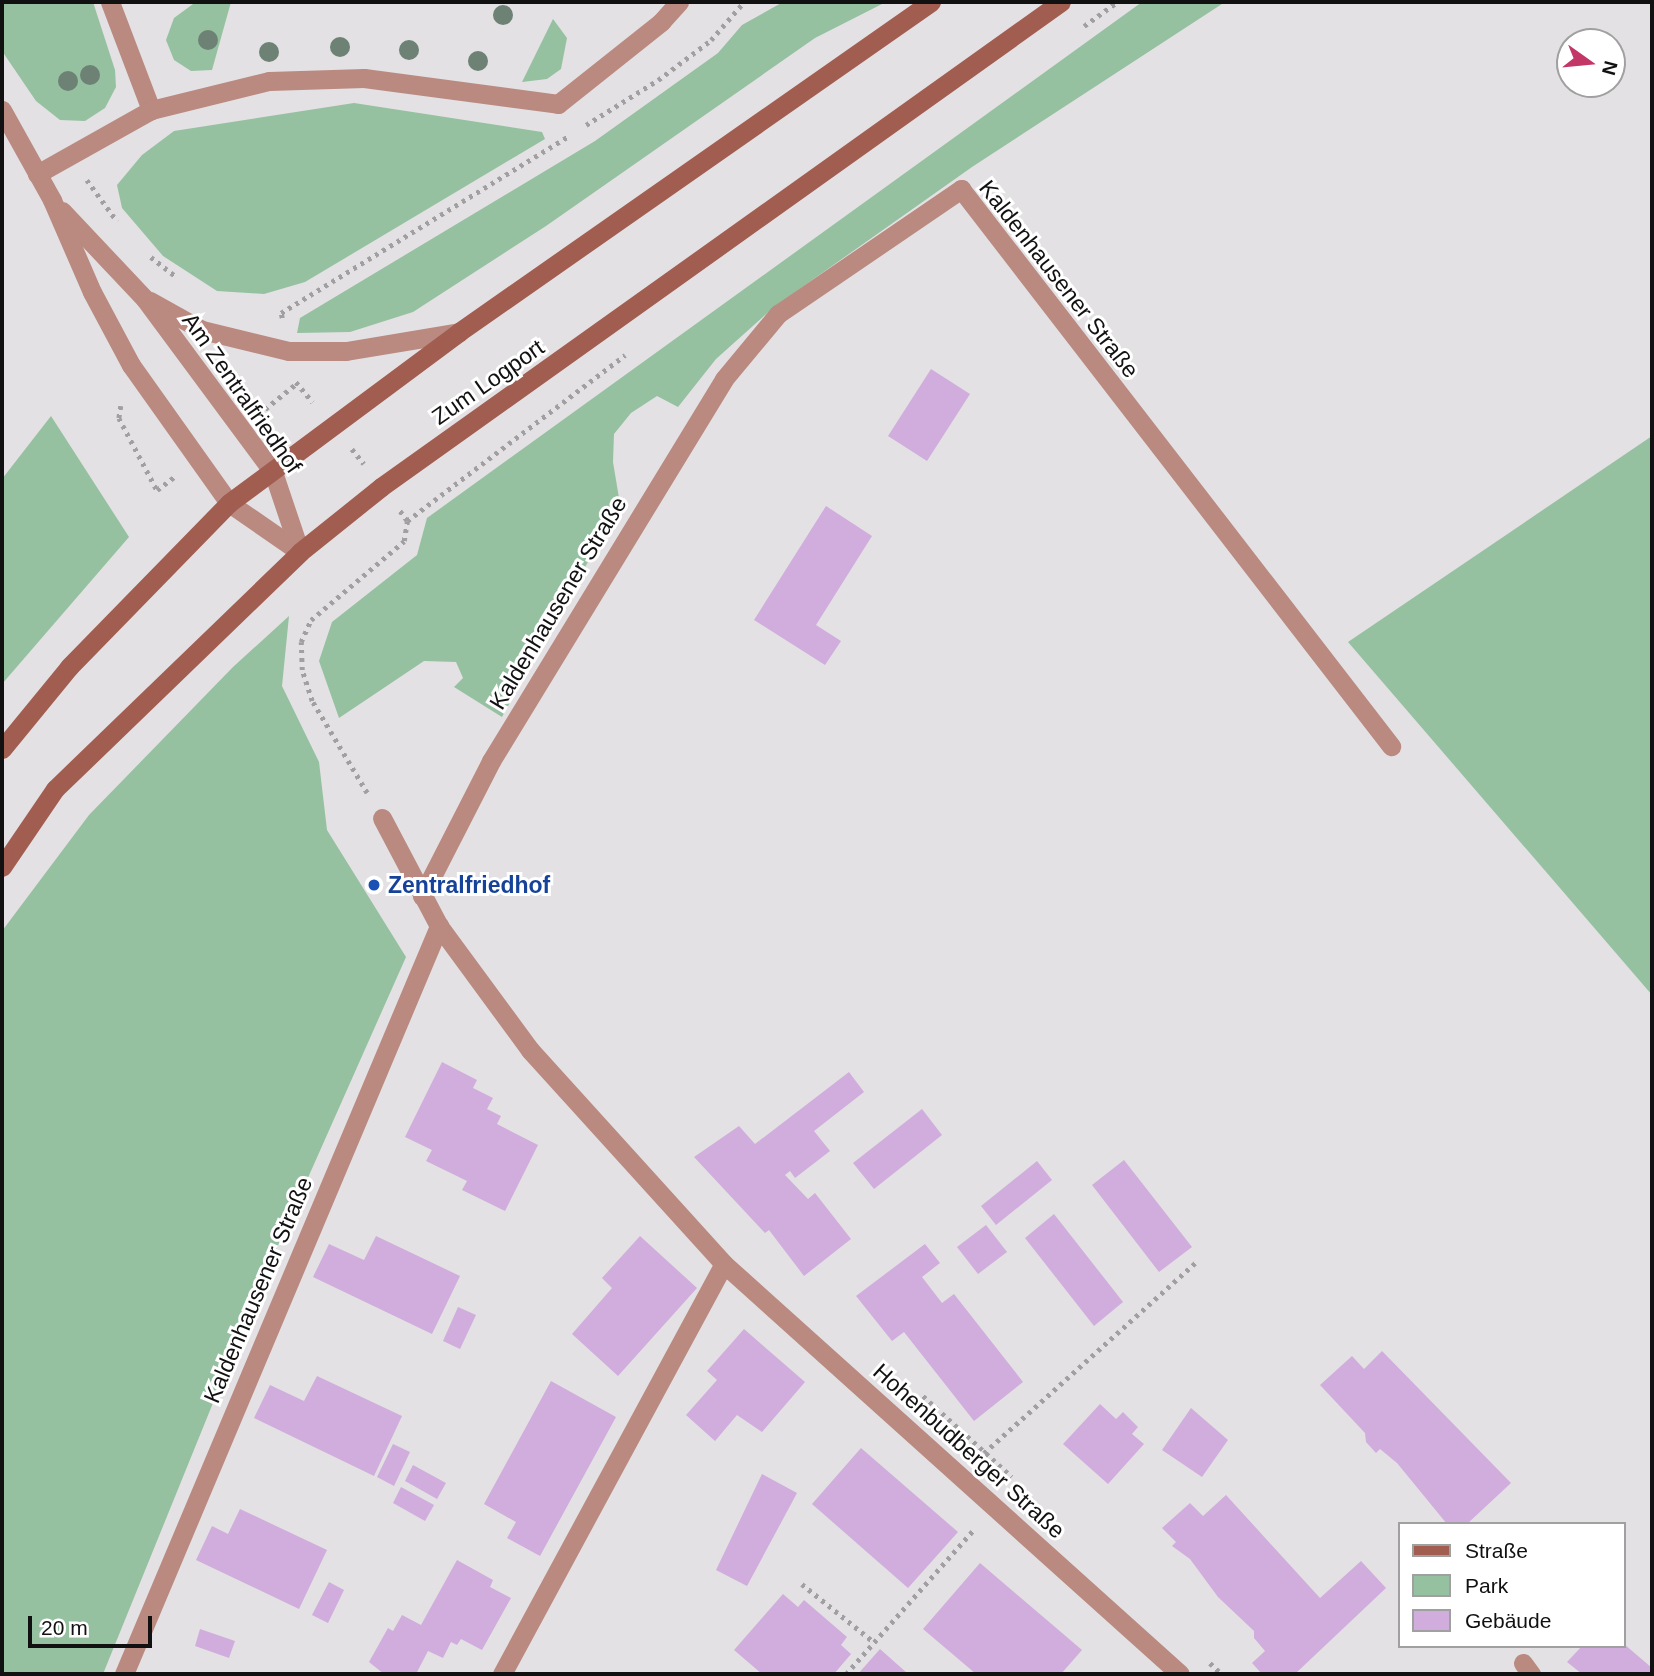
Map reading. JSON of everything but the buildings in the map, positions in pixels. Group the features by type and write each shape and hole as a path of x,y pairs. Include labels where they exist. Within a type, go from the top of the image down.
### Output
{"main road":[{"path":"2,749 69,667 229,503 335,427 459,332 931,2"},
{"name":"Zum Logport","path":"2,867 55,789 300,552 381,487 1061,2"}],"street":[{"path":"110,2 151,110"},
{"path":"37,174 151,110 269,81 364,78 558,104 650,31 679,2"},
{"name":"Am Zentralfriedhof","path":"2,110 52,200 92,292 131,365 229,503 300,552"},
{"name":"Kaldenhausener Straße","path":"422,896 491,761 724,379 778,314 961,189 1391,746"},
{"name":"Am Zentralfriedhof","path":"52,200 145,299 273,471 300,552"},
{"path":"145,299 202,330 289,351 346,351 459,332"},
{"name":"Hohenbudberger Straße","path":"382,818 439,926 530,1050 724,1264 1180,1674"},
{"name":"Kaldenhausener Straße","path":"124,1674 439,926"},
{"path":"502,1674 724,1264"}],"path":[{"path":"269,313 281,313 658,80 711,40 744,2"},
{"path":"1073,33 1117,2"},
{"path":"68,157 119,225"},
{"path":"146,252 184,283"},
{"path":"281,313 296,383 335,427 407,521"},
{"path":"382,818 312,701 302,670 301,642 312,620 404,541 407,521 635,348"},
{"path":"960,1475 1196,1262"},
{"path":"846,1674 994,1507"},
{"path":"802,1584 874,1642"}],"green space":[{"path":"2,2 93,2 115,70 116,87 105,108 85,121 60,120 36,101 2,51"},
{"path":"231,2 212,70 191,71 174,60 166,40 174,18 193,4"},
{"path":"783,2 886,2 815,38 546,226 413,312 350,332 297,333 300,318 595,141 718,53 742,25"},
{"path":"1142,2 1225,2 972,167 774,307 716,359 678,407 657,396 631,413 614,434 613,462 620,504 502,717 454,687 463,678 456,662 424,661 339,718 319,661 332,622 417,555 427,518"},
{"path":"553,19 567,38 561,69 547,79 522,82"},
{"path":"354,103 542,132 545,139 305,282 264,294 217,291 163,256 122,208 117,185 142,155 174,131"},
{"path":"51,416 129,537 2,684 2,479"},
{"path":"1652,436 1652,995 1348,642"},
{"path":"289,616 282,686 319,762 327,830 406,957 267,1270 103,1674 2,1674 2,931 89,815 233,667"}],"place":[{"name":"Zentralfriedhof","path":"374,885"}]}
